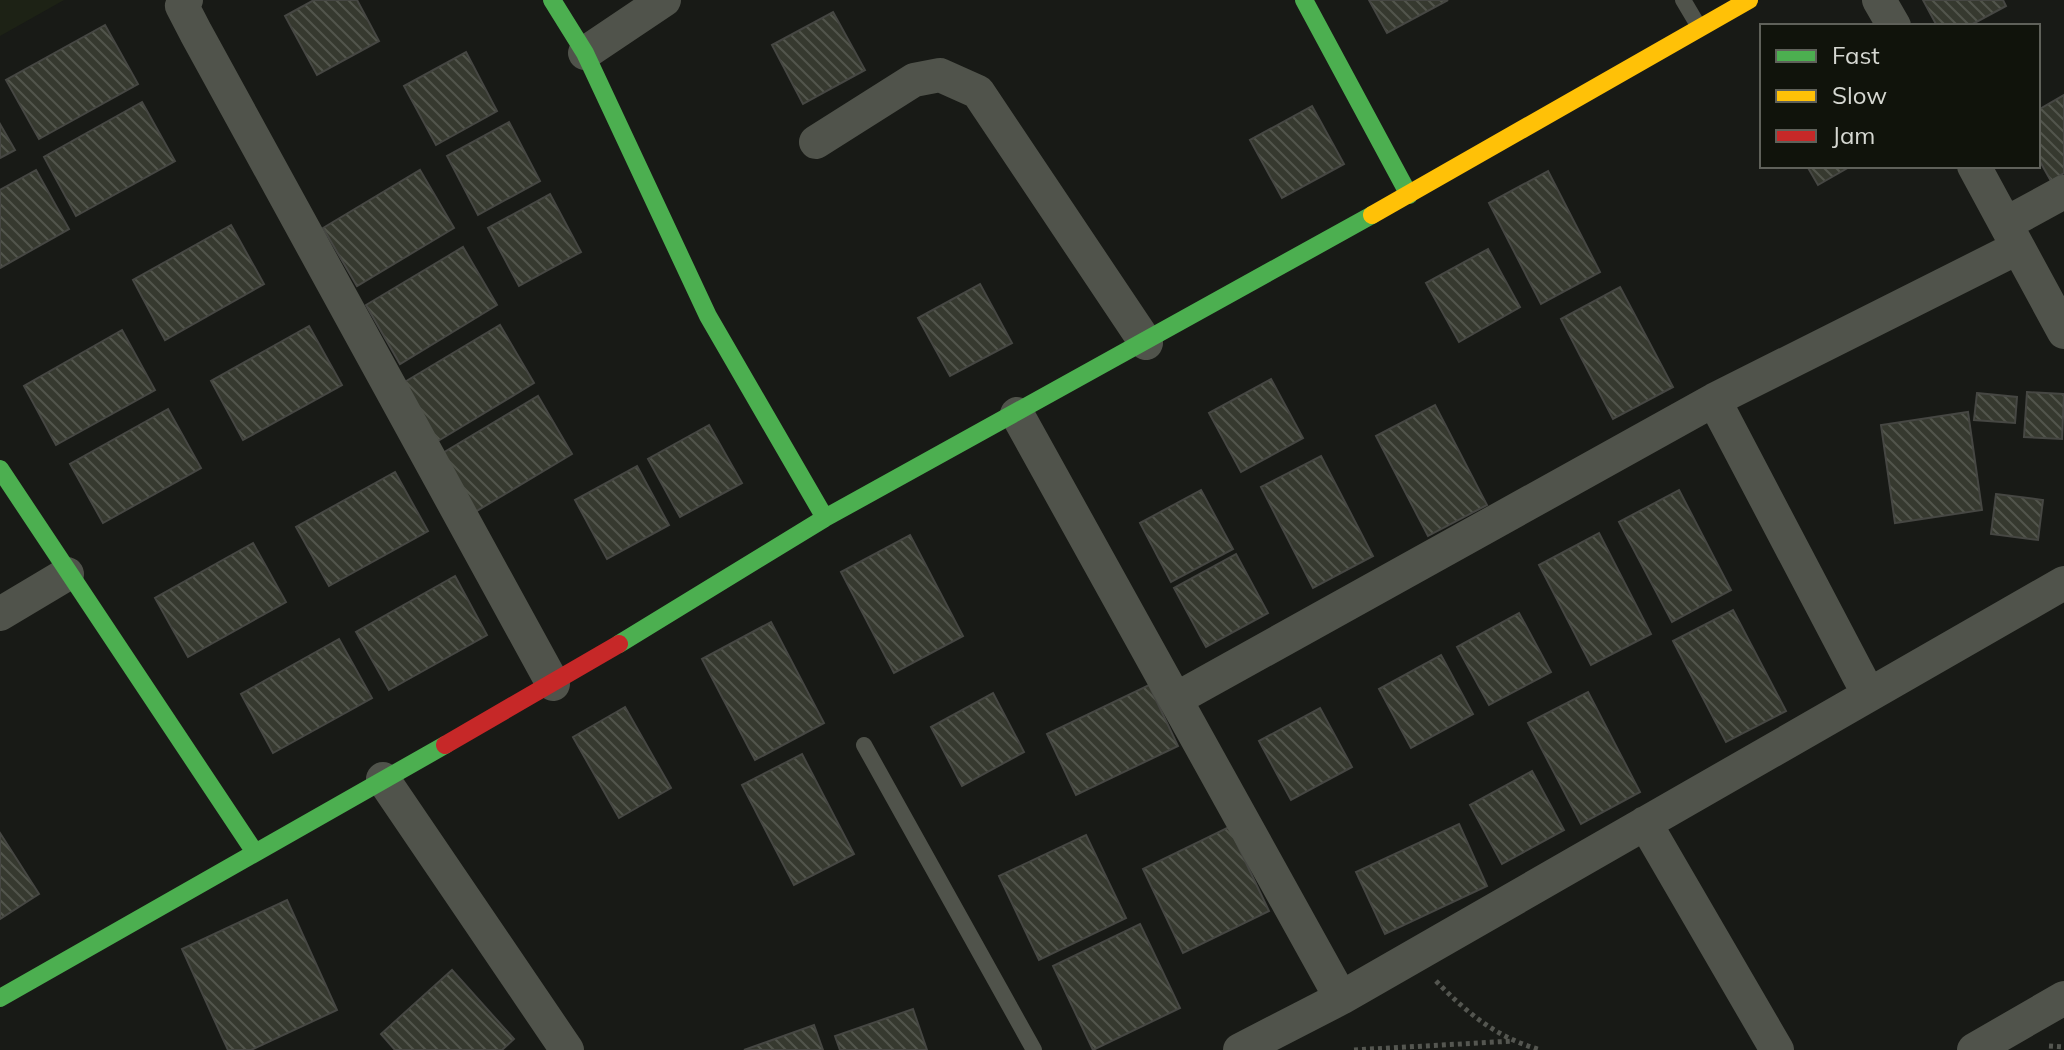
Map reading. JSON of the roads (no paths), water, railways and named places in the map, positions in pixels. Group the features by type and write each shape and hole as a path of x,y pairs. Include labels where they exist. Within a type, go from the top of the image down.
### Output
{"main road":[{"path":"552,0 585,53 708,316 825,518"},
{"path":"1304,0 1409,195"},
{"path":"0,998 254,851 553,684 825,518 1146,343 1749,0"},
{"path":"0,469 254,851"}],"street":[{"path":"186,0 182,6 196,33 553,684"},
{"path":"585,53 664,0"},
{"path":"1879,0 1893,24"},
{"path":"816,142 914,80 940,75 978,92 1146,343"},
{"path":"1975,168 2064,332"},
{"path":"1176,699 2012,236 2064,192"},
{"path":"1714,400 1869,695"},
{"path":"1017,414 1341,998"},
{"path":"0,614 67,574"},
{"path":"1240,1050 1341,998 2064,583"},
{"path":"383,779 567,1050"},
{"path":"1645,823 1777,1050"},
{"path":"1974,1050 2064,998"}],"lane":[{"path":"1683,0 1700,28"},
{"path":"864,745 1034,1050"}]}
